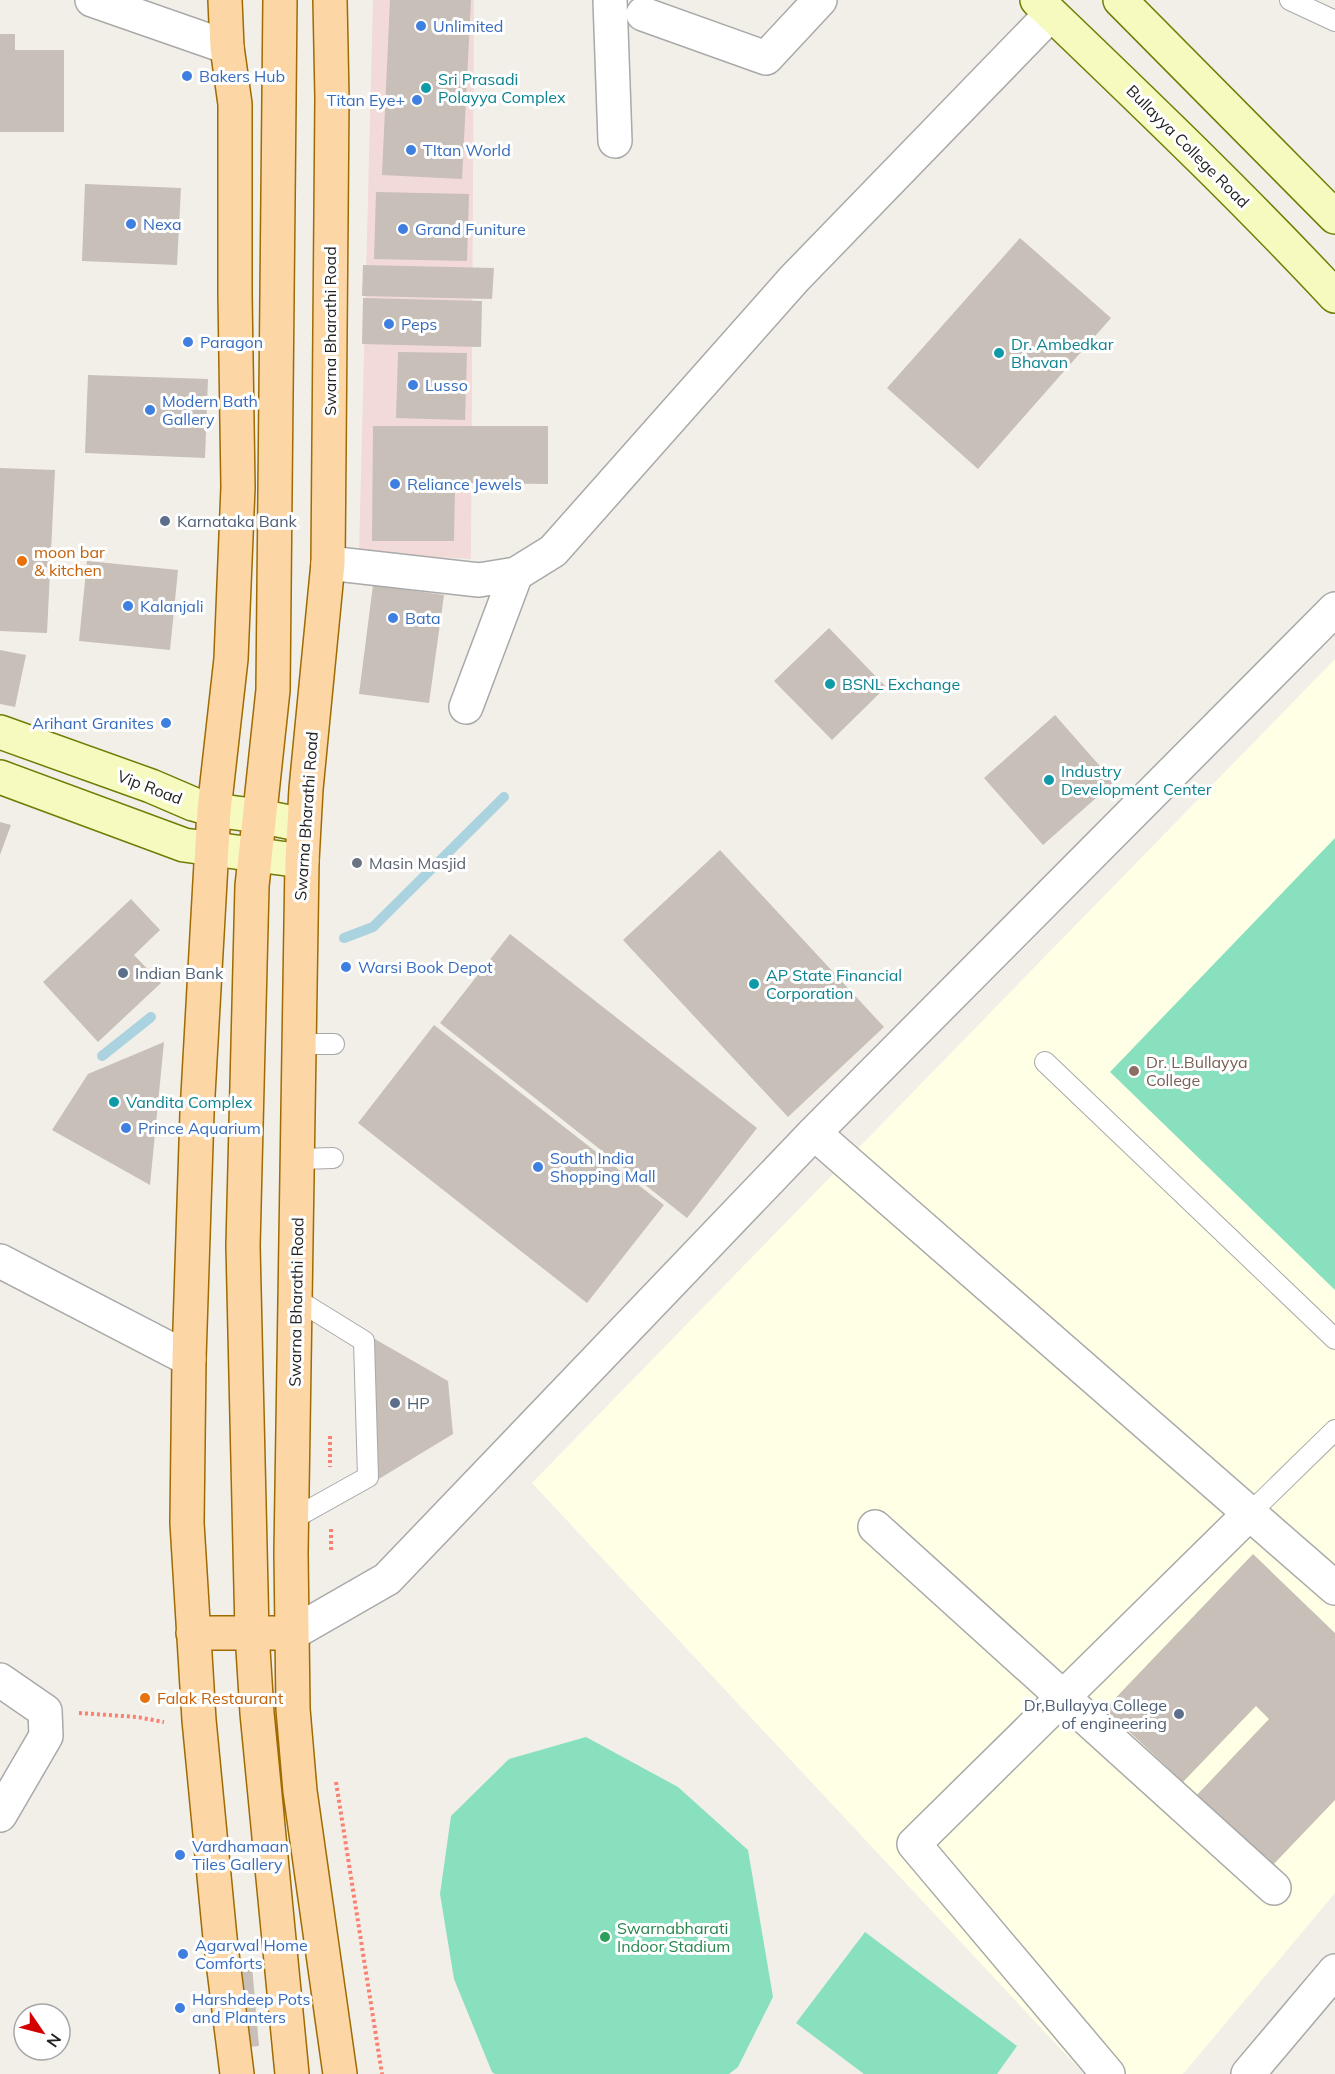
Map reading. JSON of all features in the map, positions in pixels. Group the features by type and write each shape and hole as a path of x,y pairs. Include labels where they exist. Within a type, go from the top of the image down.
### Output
{"main road":[{"path":"225,0 227,47 235,104 238,488 231,659 214,810 197,1113 189,1359 187,1523 199,1720 220,1938 237,2074"},
{"path":"280,0 273,690 252,886 243,1246 252,1633 257,1713 292,2074"},
{"name":"Swarna Bharathi Road","path":"330,0 332,98 328,564 303,825 291,1520 293,1709 300,1791 340,2074"},
{"path":"1131,3 1335,217"},
{"name":"Bullayya College Road","path":"1044,7 1168,124 1335,296"},
{"name":"Vip Road","path":"0,732 151,786 193,804 214,810 303,825"},
{"path":"0,777 184,845 302,861"},
{"path":"193,1633 293,1633"}],"street":[{"path":"92,0 227,47"},
{"path":"610,0 615,141"},
{"path":"643,14 766,58 820,0"},
{"path":"328,564 479,580 516,574 553,551 794,279 1044,7"},
{"path":"466,707 516,574"},
{"path":"293,1633 387,1579 814,1133 1335,609"},
{"path":"814,1133 1335,1587"},
{"path":"0,1261 189,1359"},
{"path":"1108,2074 914,1844 1250,1514"},
{"path":"875,1527 1274,1888"},
{"path":"0,1680 45,1711 46,1736 0,1815"},
{"path":"1248,2074 1335,1971"}],"lane":[{"path":"1290,0 1335,21"},
{"path":"299,1044 334,1044"},
{"path":"1046,1062 1335,1339"},
{"path":"298,1159 333,1158"},
{"path":"291,1520 368,1477 364,1341 296,1299"},
{"path":"1250,1514 1335,1430"}],"path":[{"path":"45,1711 137,1718 174,1724"},
{"path":"335,1773 382,2074"}],"shaded area":[{"path":"373,0 474,0 471,559 359,553"},
{"name":"Dr. L.Bullayya College","path":"1335,659 1335,1893 1183,2074 1084,2074 532,1483"}],"green space":[{"path":"1335,838 1335,1290 1110,1072"},
{"name":"Swarnabharati Indoor Stadium","path":"586,1737 678,1787 748,1850 773,1997 738,2067 729,2074 495,2074 492,2072 454,1979 440,1894 451,1816 509,1759"},
{"path":"865,1932 1017,2046 997,2074 864,2074 796,2023"}],"building":[{"name":"Sri Prasadi Polayya Complex","path":"390,0 471,0 462,179 382,175"},
{"path":"0,34 15,34 15,50 64,50 64,132 0,132"},
{"name":"Nexa","path":"85,184 181,188 177,265 82,261"},
{"path":"376,192 469,194 467,261 374,259"},
{"name":"Dr. Ambedkar Bhavan","path":"1020,238 1111,318 978,469 887,388"},
{"path":"363,265 494,268 492,299 362,296"},
{"path":"363,298 482,301 481,347 362,344"},
{"path":"398,352 467,353 465,420 396,418"},
{"path":"88,375 208,379 205,458 85,453"},
{"path":"373,426 548,426 548,484 455,483 454,541 372,541"},
{"path":"0,468 55,470 47,633 0,631"},
{"name":"Kalanjali","path":"87,561 178,570 170,650 79,641"},
{"path":"373,585 444,595 429,703 359,694"},
{"name":"BSNL Exchange","path":"829,628 886,687 832,740 774,681"},
{"path":"0,650 26,655 15,707 0,704"},
{"name":"Industry Development Center","path":"1055,715 1114,782 1043,845 984,778"},
{"path":"0,822 11,825 0,855"},
{"name":"AP State Financial Corporation","path":"720,850 884,1027 788,1117 623,940"},
{"path":"131,899 160,930 134,955 161,983 98,1042 43,982"},
{"path":"510,934 757,1128 687,1218 440,1023"},
{"path":"434,1025 664,1205 587,1303 358,1123"},
{"name":"Vandita Complex","path":"164,1042 150,1185 52,1130 88,1074"},
{"path":"354,1327 448,1381 453,1434 359,1491"},
{"name":"Dr,Bullayya College of engineering","path":"1253,1554 1335,1633 1335,1800 1270,1868 1196,1796 1269,1719 1256,1706 1183,1782 1105,1709"},
{"path":"252,1966 259,2046 240,2048 234,1968"}],"waterway":[{"path":"344,938 373,927 504,797"},
{"path":"102,1056 151,1017"}],"place":[{"name":"Unlimited","path":"421,26"},
{"name":"Bakers Hub","path":"187,76"},
{"name":"Sri Prasadi Polayya Complex","path":"426,88"},
{"name":"Titan Eye+","path":"417,100"},
{"name":"TItan World","path":"411,150"},
{"name":"Nexa","path":"131,224"},
{"name":"Grand Funiture","path":"403,229"},
{"name":"Peps","path":"389,324"},
{"name":"Paragon","path":"188,342"},
{"name":"Dr. Ambedkar Bhavan","path":"999,353"},
{"name":"Lusso","path":"413,385"},
{"name":"Modern Bath Gallery","path":"150,410"},
{"name":"Reliance Jewels","path":"395,484"},
{"name":"Karnataka Bank","path":"165,521"},
{"name":"moon bar & kitchen","path":"22,561"},
{"name":"Kalanjali","path":"128,606"},
{"name":"Bata","path":"393,618"},
{"name":"BSNL Exchange","path":"830,684"},
{"name":"Arihant Granites","path":"166,723"},
{"name":"Industry Development Center","path":"1049,780"},
{"name":"Masin Masjid","path":"357,863"},
{"name":"Warsi Book Depot","path":"346,967"},
{"name":"Indian Bank","path":"123,973"},
{"name":"AP State Financial Corporation","path":"754,984"},
{"name":"Dr. L.Bullayya College","path":"1134,1071"},
{"name":"Vandita Complex","path":"114,1102"},
{"name":"Prince Aquarium","path":"126,1128"},
{"name":"South India Shopping Mall","path":"538,1167"},
{"name":"HP","path":"395,1403"},
{"name":"Falak Restaurant","path":"145,1698"},
{"name":"Dr,Bullayya College of engineering","path":"1179,1714"},
{"name":"Vardhamaan Tiles Gallery","path":"180,1855"},
{"name":"Swarnabharati Indoor Stadium","path":"605,1937"},
{"name":"Agarwal Home Comforts","path":"183,1954"},
{"name":"Harshdeep Pots and Planters","path":"180,2008"}]}
